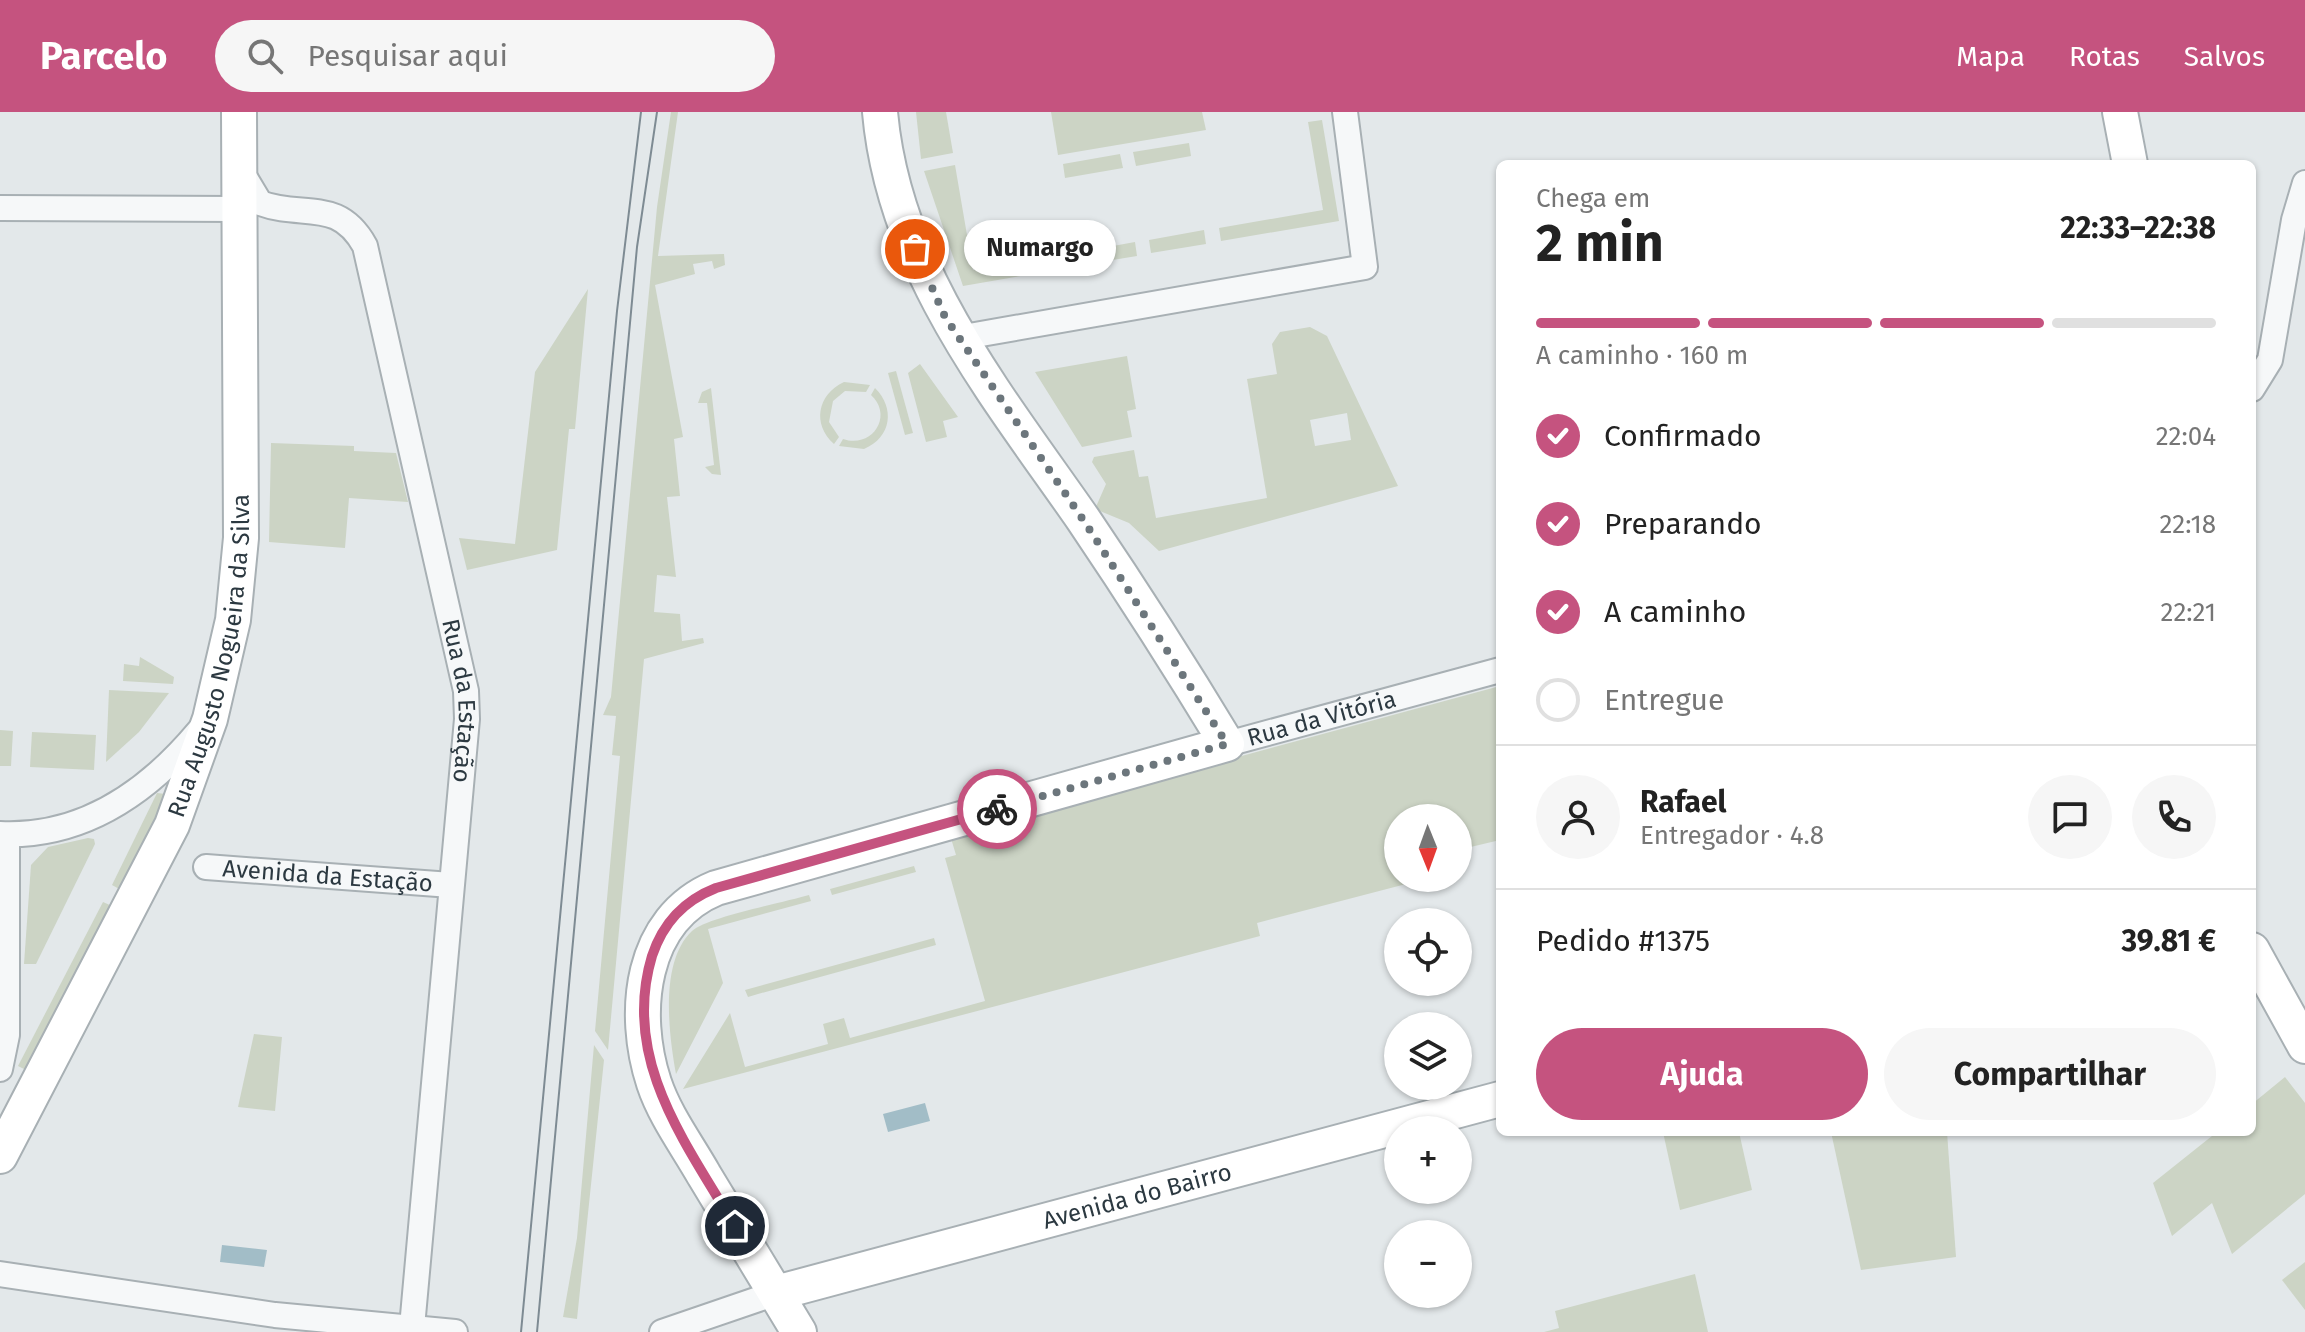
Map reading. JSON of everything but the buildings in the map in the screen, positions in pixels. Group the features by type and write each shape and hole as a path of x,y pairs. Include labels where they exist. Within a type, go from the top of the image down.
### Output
{"street":[{"name":"Rua Augusto Nogueira da Silva","path":"0,1156 172,825 210,719 233,620 241,538 239,112"},
{"path":"880,112 890,179 945,317 1086,524 1227,744"},
{"path":"958,338 1365,267 1345,112"},
{"path":"2120,112 2129,160"},
{"name":"Rua da Estação","path":"239,166 260,203 329,213 351,225 365,246 466,691 412,1327"},
{"path":"2256,383 2270,360 2294,220 2305,183"},
{"path":"0,208 239,209"},
{"name":"Rua da Vitória","path":"799,1332 677,1129 650,1068 644,1028 645,986 656,944 673,916 702,893 729,883 1496,671"},
{"path":"0,1069 7,1035 3,834 38,834 85,821 127,800 178,756 210,719"},
{"name":"Avenida da Estação","path":"206,867 451,885"},
{"path":"2256,957 2305,1048"},
{"path":"2256,1008 2305,1048"},
{"name":"Avenida do Bairro","path":"776,1293 1496,1100"},
{"path":"0,1274 275,1315 455,1332"},
{"path":"662,1332 776,1293"}],"green space":[{"path":"671,112 678,112 658,256 724,254 725,265 714,269 712,261 693,264 695,274 655,285 683,437 674,439 680,496 667,497 676,577 657,575 654,612 680,614 682,641 703,638 704,643 644,659 608,1050 595,1031 620,756 612,755 616,716 603,715 611,697 657,207"},
{"path":"916,112 946,112 953,153 921,159"},
{"path":"1051,112 1202,112 1206,130 1058,155"},
{"path":"1322,120 1339,221 1221,241 1219,228 1323,210 1308,122"},
{"path":"1189,143 1191,156 1136,166 1133,152"},
{"path":"1120,154 1123,168 1065,178 1063,164"},
{"path":"955,165 973,270 1065,254 1067,268 963,286 924,171"},
{"path":"1204,230 1206,244 1151,253 1149,240"},
{"path":"1135,242 1137,256 1082,265 1080,252"},
{"path":"588,289 575,429 569,429 557,550 467,570 459,538 515,544 535,372"},
{"path":"1310,327 1327,336 1398,486 1159,551 1129,523 1095,509 1106,484 1092,462 1094,457 1134,450 1139,477 1148,476 1156,518 1267,498 1247,379 1277,374 1272,344 1280,332","holes":["1347,413 1351,440 1315,446 1310,420"]},
{"path":"1127,356 1136,409 1127,411 1132,437 1082,447 1035,372"},
{"path":"920,364 958,417 943,421 947,437 926,442 908,373"},
{"path":"896,371 913,433 905,435 888,373"},
{"path":"844,382 870,385 866,392 845,391 833,401 829,422 839,437 834,444 822,428 821,410 828,394"},
{"path":"711,388 721,475 712,474 705,467 714,465 707,403 698,403 702,392"},
{"path":"875,388 886,404 888,422 885,430 864,449 839,446 843,439 863,439 876,429 880,412 878,403 871,395"},
{"path":"271,443 354,446 354,451 396,453 408,502 349,498 345,548 269,542"},
{"path":"140,657 174,677 173,684 123,681 124,664 139,666"},
{"path":"1496,687 1496,841 1472,847 1472,804 1384,804 1384,890 1257,923 1260,936 683,1089 730,1013 745,1067 828,1044 823,1024 844,1018 850,1038 985,1001 945,858 956,855 950,835"},
{"path":"109,690 169,693 139,732 106,762"},
{"path":"0,730 13,731 11,766 0,766"},
{"path":"32,732 96,735 94,770 30,767"},
{"path":"157,793 166,794 152,830 121,890 112,885"},
{"path":"94,839 95,844 36,964 24,964 31,865 48,847"},
{"path":"914,866 916,872 832,895 830,889"},
{"path":"809,895 811,901 708,929 723,983 676,1074 669,1000 675,961 682,944 692,931 713,920"},
{"path":"103,902 112,906 28,1071 18,1066"},
{"path":"934,938 936,945 748,997 745,990"},
{"path":"254,1034 282,1037 275,1111 238,1107"},
{"path":"594,1045 604,1060 577,1319 563,1317 577,1238"},
{"path":"2285,1077 2305,1103 2305,1194 2232,1254 2212,1203 2172,1236 2153,1183 2212,1136 2256,1136 2256,1101"},
{"path":"1664,1136 1740,1136 1752,1190 1680,1210"},
{"path":"1832,1136 1947,1136 1956,1257 1861,1270"},
{"path":"2305,1262 2305,1310 2282,1280"},
{"path":"1695,1274 1708,1332 1544,1332 1559,1328 1555,1311"}],"water":[{"path":"925,1103 930,1121 888,1132 883,1114"},
{"path":"222,1245 267,1250 264,1267 220,1262"}],"tram line":[{"path":"521,1332 617,311 641,112"},
{"path":"537,1332 637,247 657,112"}],"way so far":[{"path":"915,249 945,317 1086,524 1227,744 997,809"}],"place":[{"name":"Numargo","path":"915,249"}],"route":[{"path":"735,1226 662,1102 650,1068 644,1028 645,986 656,944 665,927 680,908 702,893 716,888 997,809"}]}
